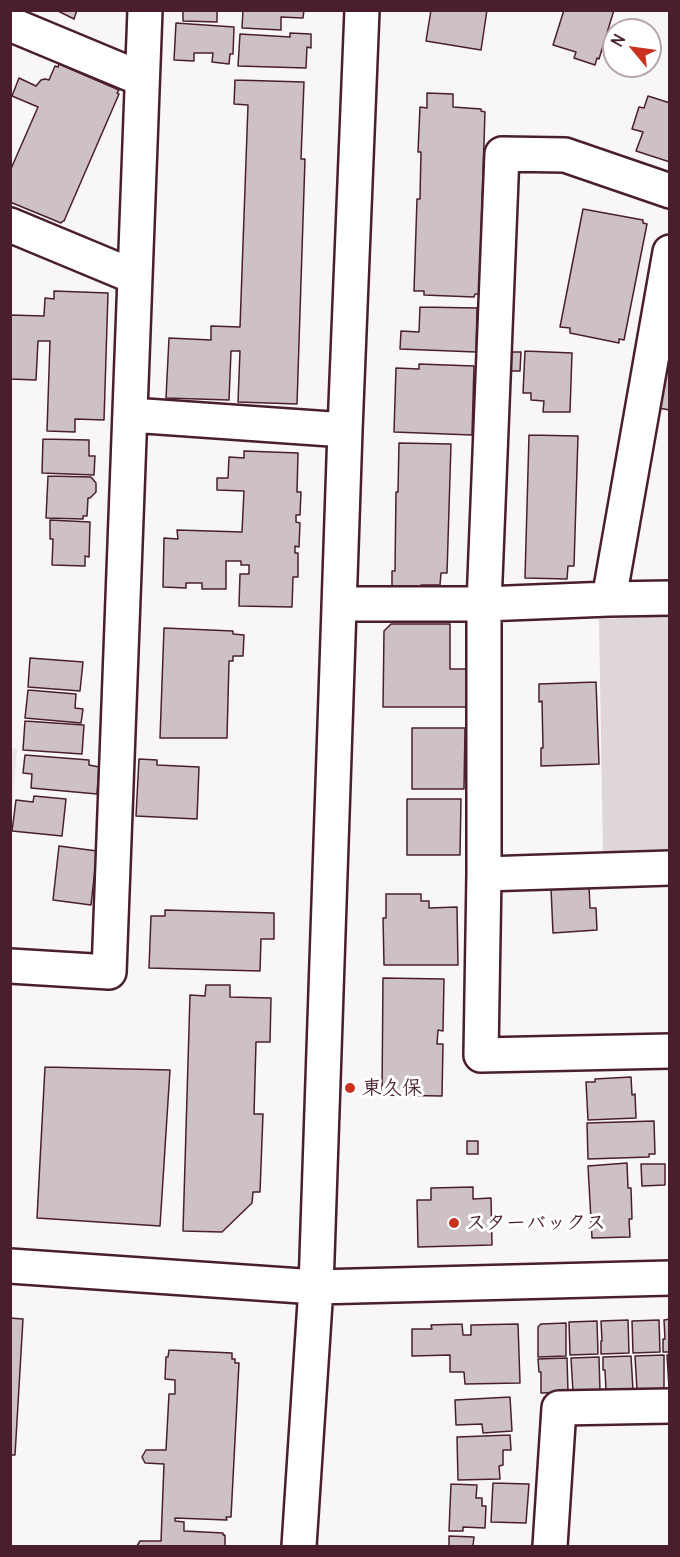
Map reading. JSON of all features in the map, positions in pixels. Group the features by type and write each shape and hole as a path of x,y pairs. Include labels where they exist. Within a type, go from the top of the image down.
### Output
{"street":[{"path":"10,966 109,972 146,10"},
{"path":"299,1546 316,1287 345,430 362,10"},
{"path":"10,24 142,79"},
{"path":"669,190 565,155 502,154 484,604 481,1055 669,1051"},
{"path":"10,225 135,277"},
{"path":"609,599 669,252"},
{"path":"131,416 345,430"},
{"path":"339,604 484,604 669,598"},
{"path":"484,873 669,868"},
{"path":"10,1266 316,1287 669,1278"},
{"path":"550,1546 560,1408 669,1406"}],"shaded area":[{"path":"669,616 669,851 603,854 599,619"},
{"path":"10,748 17,748 11,821"}],"building":[{"path":"56,10 77,10 74,19"},
{"path":"183,10 217,10 217,22 183,21"},
{"path":"243,10 304,10 303,18 281,17 281,30 242,28"},
{"path":"431,10 487,10 481,50 426,41"},
{"path":"564,10 614,10 612,18 602,18 602,49 595,65 574,58 576,52 553,45"},
{"path":"176,23 234,27 233,54 230,54 229,64 212,62 213,53 194,53 194,61 174,60"},
{"path":"290,33 311,34 311,48 307,47 306,68 238,66 240,34 290,37"},
{"path":"59,64 119,90 64,221 61,223 10,202 10,171 38,107 12,96 19,78 36,86 41,80 49,80 55,66 58,67"},
{"path":"235,80 304,82 301,159 305,159 297,404 238,402 240,351 231,351 229,400 166,398 169,338 211,340 211,326 240,327 248,105 234,104"},
{"path":"427,93 453,94 453,107 481,109 485,112 479,294 475,294 474,297 424,295 424,291 414,291 417,199 420,199 421,152 418,152 420,107 427,108"},
{"path":"648,96 670,103 670,162 636,151 643,132 632,129 639,107 644,108"},
{"path":"583,209 643,220 643,223 647,224 624,340 619,339 619,343 570,333 570,328 560,327"},
{"path":"54,291 108,293 104,420 75,419 75,432 47,431 50,341 38,341 36,380 10,379 10,315 44,316 45,298 54,299"},
{"path":"420,307 477,308 476,352 400,349 401,331 419,332"},
{"path":"525,351 572,353 570,412 543,412 544,401 531,400 531,393 523,393"},
{"path":"509,352 521,352 520,371 508,371"},
{"path":"670,353 670,410 658,408"},
{"path":"419,364 474,366 472,435 394,432 396,368 419,369"},
{"path":"529,435 578,436 574,566 568,566 567,579 525,578"},
{"path":"43,439 89,440 89,456 95,456 94,475 42,473"},
{"path":"399,443 451,444 447,573 441,573 440,585 392,587 392,571 395,571"},
{"path":"244,451 298,453 297,492 301,492 300,515 296,515 296,522 300,523 299,547 295,546 295,553 298,553 298,577 293,577 292,607 239,606 240,574 249,574 249,565 241,565 241,561 226,561 226,589 202,589 202,583 186,583 186,588 163,587 164,538 178,539 177,530 242,532 244,491 217,490 217,478 228,478 229,457 244,458"},
{"path":"48,476 91,477 96,483 96,492 88,498 87,516 83,516 83,519 46,518"},
{"path":"50,520 90,522 89,557 85,556 85,566 52,565 53,539 50,539"},
{"path":"391,624 450,624 450,669 467,669 466,707 383,707 384,631"},
{"path":"164,628 233,631 233,634 244,635 243,656 233,656 233,661 229,661 227,738 160,738"},
{"path":"30,658 83,662 80,691 28,687"},
{"path":"596,682 599,764 541,766 542,701 539,702 539,684"},
{"path":"28,690 76,694 75,708 83,709 81,723 25,718"},
{"path":"25,721 84,725 82,754 23,750"},
{"path":"412,728 465,728 464,789 412,789"},
{"path":"25,755 89,760 89,765 99,767 97,794 31,788 32,774 23,773"},
{"path":"139,759 157,760 157,765 199,767 197,819 136,816"},
{"path":"34,796 66,799 62,836 12,831 16,800 33,802"},
{"path":"407,799 461,799 460,855 407,855"},
{"path":"59,846 97,851 91,905 53,900"},
{"path":"589,886 590,908 596,908 597,930 553,933 551,888"},
{"path":"386,894 421,894 421,901 429,901 429,908 457,907 458,965 384,965 383,918 386,918"},
{"path":"165,910 274,913 274,939 261,939 260,971 149,968 151,916 165,916"},
{"path":"383,978 444,979 443,1031 438,1030 437,1044 443,1044 442,1096 382,1095"},
{"path":"206,985 230,985 230,997 271,998 270,1042 256,1042 254,1114 263,1114 260,1192 253,1192 252,1203 222,1232 183,1231 190,995 205,996"},
{"path":"45,1067 170,1070 160,1226 37,1218"},
{"path":"631,1077 632,1095 635,1094 636,1118 588,1120 586,1082 595,1082 595,1079"},
{"path":"654,1121 655,1154 649,1154 649,1157 588,1159 587,1123"},
{"path":"467,1141 478,1141 478,1154 467,1154"},
{"path":"627,1163 628,1188 631,1188 630,1237 592,1238 588,1166"},
{"path":"641,1164 665,1164 665,1185 642,1186"},
{"name":"スターバックス","path":"473,1187 473,1199 491,1198 492,1245 418,1247 417,1200 431,1200 431,1188"},
{"path":"10,1318 23,1319 15,1455 10,1455"},
{"path":"670,1319 670,1352 663,1352 664,1320"},
{"path":"628,1320 629,1353 601,1354 601,1321"},
{"path":"659,1320 660,1352 633,1353 632,1321"},
{"path":"597,1321 598,1354 570,1355 569,1322"},
{"path":"566,1323 566,1356 538,1357 538,1327 541,1324"},
{"path":"462,1324 463,1335 471,1335 471,1325 518,1324 520,1383 465,1384 464,1372 450,1372 450,1355 412,1356 412,1329 432,1329 431,1325"},
{"path":"169,1350 232,1353 232,1359 235,1359 235,1363 239,1363 231,1517 226,1517 227,1520 175,1518 175,1521 184,1522 184,1531 223,1533 225,1546 137,1546 140,1541 161,1541 164,1464 145,1463 142,1457 146,1450 166,1450 169,1394 175,1394 175,1380 165,1379 166,1357 168,1357"},
{"path":"670,1354 670,1388 669,1388 667,1355"},
{"path":"664,1355 664,1389 637,1390 635,1356"},
{"path":"631,1356 633,1390 606,1391 603,1357"},
{"path":"599,1357 600,1391 573,1392 571,1358"},
{"path":"567,1358 568,1392 541,1393 541,1372 539,1372 538,1359"},
{"path":"510,1397 512,1431 483,1433 482,1424 456,1425 455,1400"},
{"path":"510,1435 511,1450 503,1450 503,1465 499,1466 500,1479 458,1480 457,1437"},
{"path":"493,1483 529,1484 526,1523 491,1522"},
{"path":"451,1484 477,1485 476,1498 482,1498 482,1506 486,1506 485,1528 463,1527 463,1531 449,1531"},
{"path":"449,1536 474,1537 473,1546 449,1546"}],"place":[{"name":"東久保","path":"350,1088"},
{"name":"スターバックス","path":"454,1223"}]}
